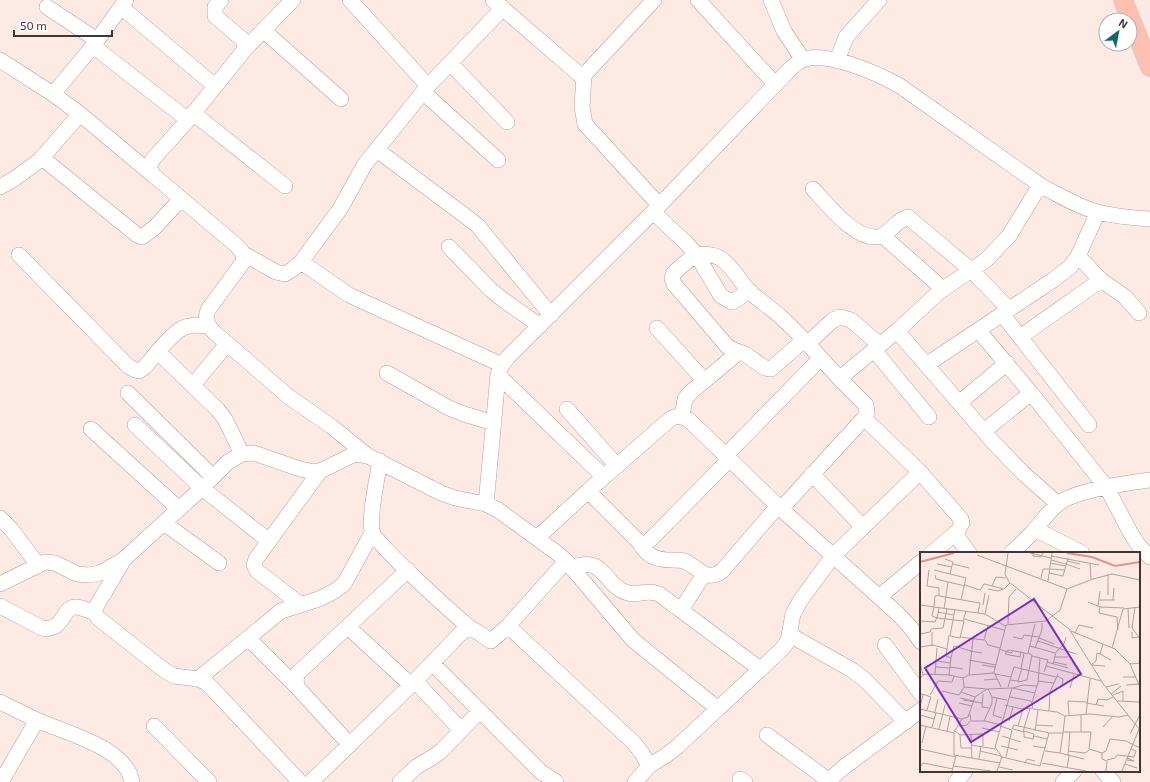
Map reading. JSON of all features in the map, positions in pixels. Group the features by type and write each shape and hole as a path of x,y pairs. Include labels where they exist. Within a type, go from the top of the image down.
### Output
{"main road":[{"path":"1123,0 1150,67"}],"street":[{"path":"221,0 215,7 215,16 242,40 246,48"},
{"path":"153,175 150,169 150,164 153,159 246,48 293,0"},
{"path":"350,0 426,89 498,160"},
{"path":"654,0 584,75 582,107 585,124 696,254 721,296 732,302 750,291"},
{"path":"698,0 775,84"},
{"path":"771,0 784,31 803,60"},
{"path":"836,61 850,30 879,0"},
{"path":"53,94 95,43 123,3 215,86"},
{"path":"0,60 53,94 80,114 236,245 244,254 276,272 285,274 301,262 340,209 365,164 498,4 577,74 584,75"},
{"path":"47,7 285,186"},
{"path":"264,30 341,99"},
{"path":"486,504 500,370 508,357 656,208 775,84 792,67 803,60 818,58 836,61 862,68 883,76 900,86 1040,186 1098,212 1150,219"},
{"path":"450,63 507,122"},
{"path":"0,188 40,160 80,114"},
{"path":"377,150 478,226 551,315"},
{"path":"40,160 51,164 136,235 142,237 154,228 181,199"},
{"path":"842,381 846,373 877,348 943,289 960,277 972,271 986,260 1009,236 1040,186"},
{"path":"813,189 842,220 857,232 868,237 875,238 883,236 897,222 908,218 972,271 1006,312 1020,336 1089,425"},
{"path":"926,365 1070,267 1078,256 1098,212"},
{"path":"883,236 943,289"},
{"path":"449,247 496,295 540,326"},
{"path":"244,254 243,262 208,310 205,316 208,326 289,397 374,458 441,493 455,498 486,504 498,510 557,552 633,640 717,708"},
{"path":"588,491 638,542 644,552 653,558 664,560 683,560 708,576 716,576 864,418 867,412 866,405 806,342 782,318 750,291 724,261 718,257 710,255 696,254 674,273 672,278 674,284 730,348 745,354 765,368 771,369 806,342 833,320 840,317 852,320 877,348 929,417"},
{"path":"19,256 128,366 134,370 139,371 176,333 183,328 191,326 208,326"},
{"path":"1078,256 1101,280 1125,297 1139,313"},
{"path":"301,262 349,294 500,370 604,477"},
{"path":"1020,336 1101,280"},
{"path":"657,328 704,380"},
{"path":"897,330 984,432 1058,504"},
{"path":"978,330 1007,363 1107,488 1130,532 1139,546 1150,557"},
{"path":"193,385 227,344"},
{"path":"158,352 207,398 225,418 242,454"},
{"path":"682,416 685,399 691,392 739,352"},
{"path":"638,542 643,544 648,542 821,358"},
{"path":"959,403 1007,363"},
{"path":"387,373 449,408 494,423"},
{"path":"128,393 213,477"},
{"path":"984,432 1031,393"},
{"path":"568,409 617,466"},
{"path":"537,538 669,420 674,416 682,416 689,420 779,507 907,623 920,641"},
{"path":"864,418 920,472 961,519 961,527 933,552"},
{"path":"135,426 202,488 269,541"},
{"path":"91,429 179,509"},
{"path":"0,584 45,562 54,563 77,574 89,576 100,573 123,560 202,488 228,462 242,454 254,453 300,469 320,471"},
{"path":"300,604 257,571 254,565 256,559 320,471 356,454 374,458"},
{"path":"198,679 281,611 333,592 344,584 372,533 371,520 374,458"},
{"path":"636,782 649,766 676,747 782,649 788,641 793,614 800,601 833,556 920,472"},
{"path":"812,474 863,527"},
{"path":"1012,552 1058,504 1067,498 1076,494 1150,480"},
{"path":"0,518 38,565"},
{"path":"164,523 219,563"},
{"path":"1035,529 1080,552"},
{"path":"372,533 408,570 470,628 476,630 483,637 491,640 508,626 568,565 590,564 604,572 622,590 636,594 651,591 659,594 760,669"},
{"path":"955,534 968,552"},
{"path":"95,613 96,607 123,560"},
{"path":"879,597 920,563"},
{"path":"297,687 296,679 298,673 408,570"},
{"path":"681,610 704,574"},
{"path":"0,606 42,628 49,630 55,628 72,608 77,607 95,613 98,618 164,670 174,676 198,679 207,683 300,782"},
{"path":"508,626 632,742 642,753 649,766"},
{"path":"348,627 413,683 461,730"},
{"path":"311,782 413,683 461,633 470,628"},
{"path":"790,634 852,670 865,680 906,722"},
{"path":"248,638 297,687 350,745"},
{"path":"885,645 920,693"},
{"path":"432,663 541,772 547,780"},
{"path":"0,702 37,720 81,737 105,749 126,768 131,775 132,782"},
{"path":"400,782 416,767 441,751 480,711"},
{"path":"767,736 827,781 920,711"},
{"path":"2,782 37,720"},
{"path":"154,726 209,782"},
{"path":"956,782 965,772"},
{"path":"1063,782 1073,772"},
{"path":"1104,772 1113,782"}]}
